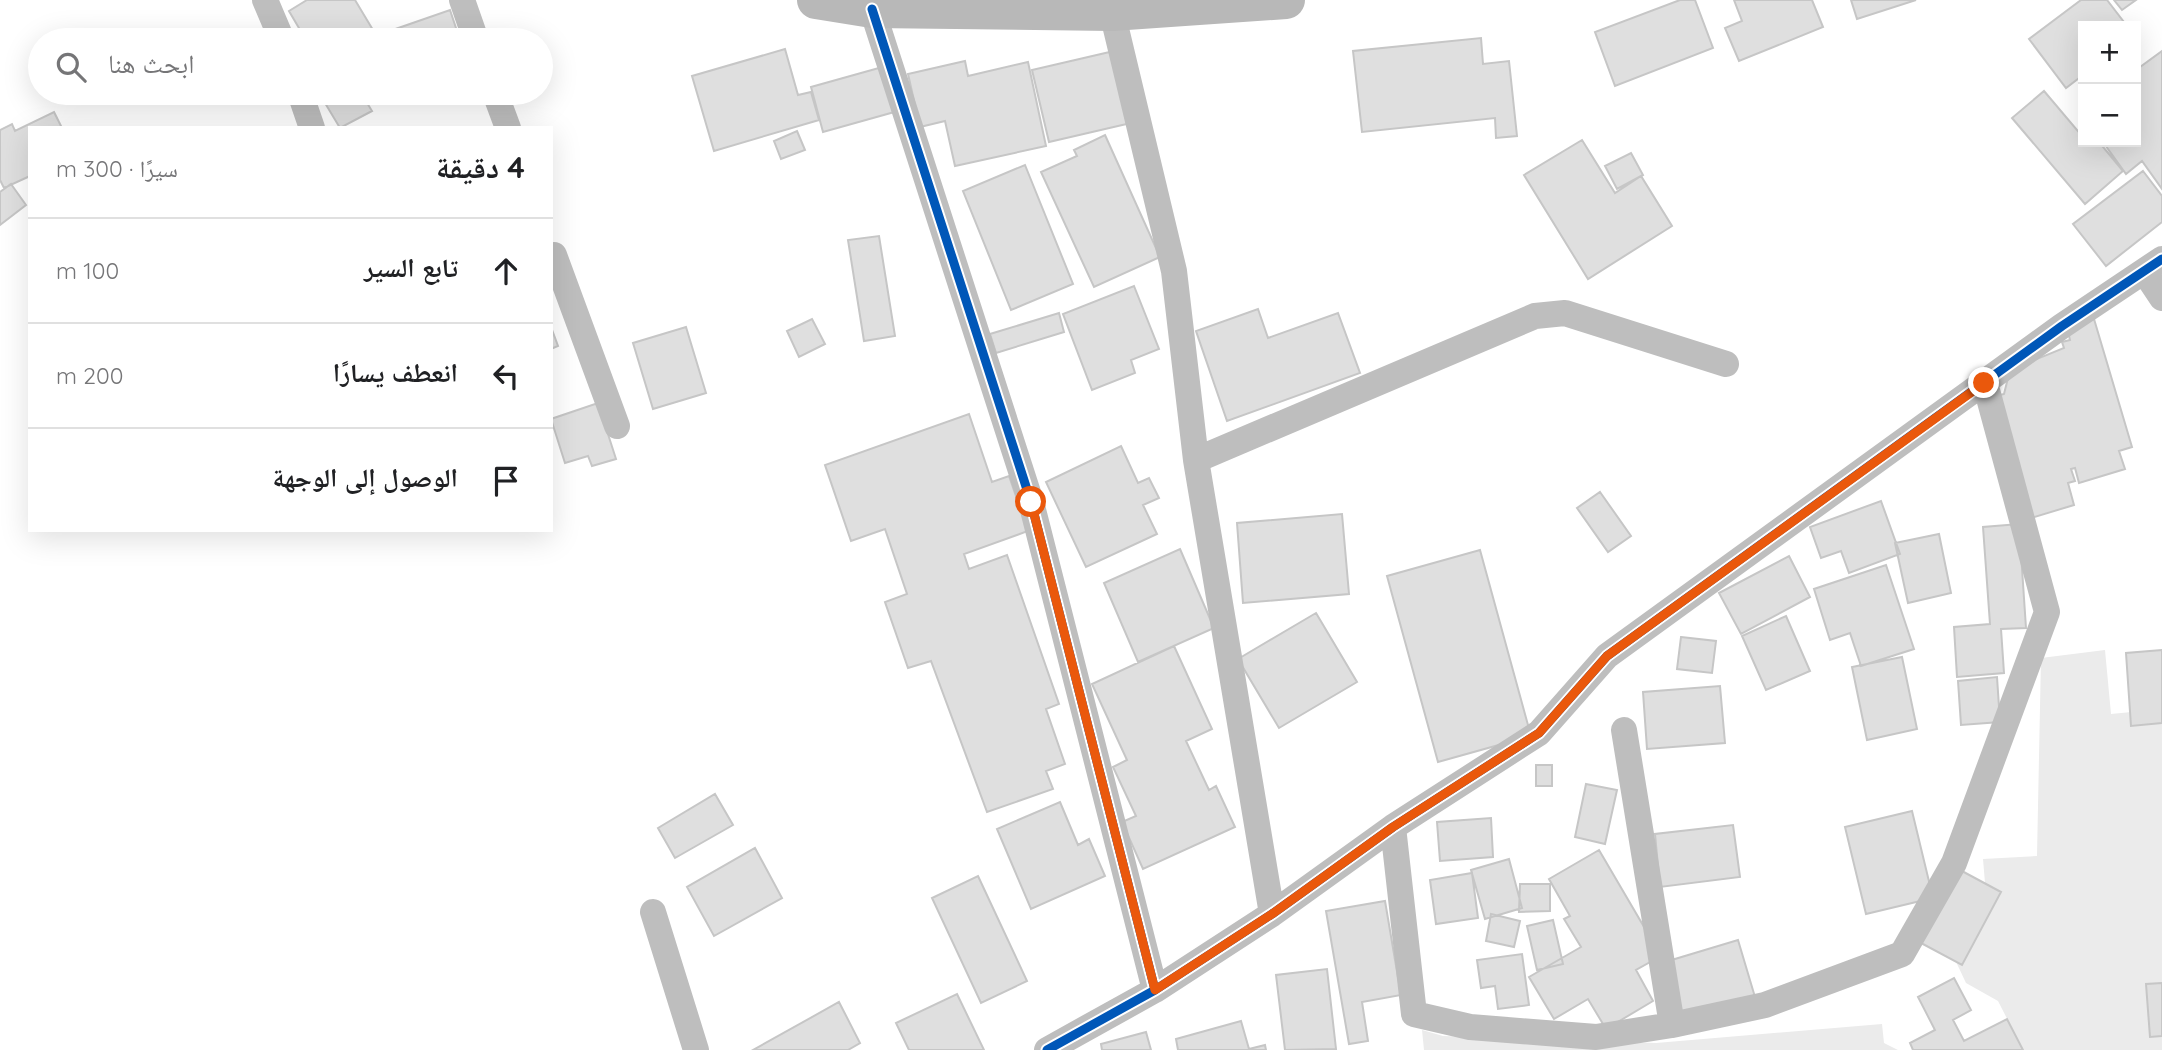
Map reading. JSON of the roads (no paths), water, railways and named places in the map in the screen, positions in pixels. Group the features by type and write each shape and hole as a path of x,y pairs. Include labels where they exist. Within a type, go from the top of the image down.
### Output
{"main road":[{"path":"816,0 872,9 1112,12 1286,0"}],"street":[{"path":"265,0 277,28"},
{"path":"462,0 472,28"},
{"path":"872,9 1031,502 1155,990"},
{"path":"1112,12 1174,271 1196,460 1272,914"},
{"path":"304,105 311,126"},
{"path":"499,105 507,126"},
{"path":"553,256 617,426"},
{"path":"1047,1050 1155,990 1272,914 1393,827 1539,733 1607,656 2062,326 2153,265 2162,298"},
{"path":"1196,460 1535,316 1564,313 1726,363"},
{"path":"1393,827 1414,1014 1470,1027 1596,1037 1672,1025 1765,1005 1902,954 1954,863 2047,612 1984,383"},
{"path":"1624,730 1672,1025"},
{"path":"653,912 696,1050"}]}
